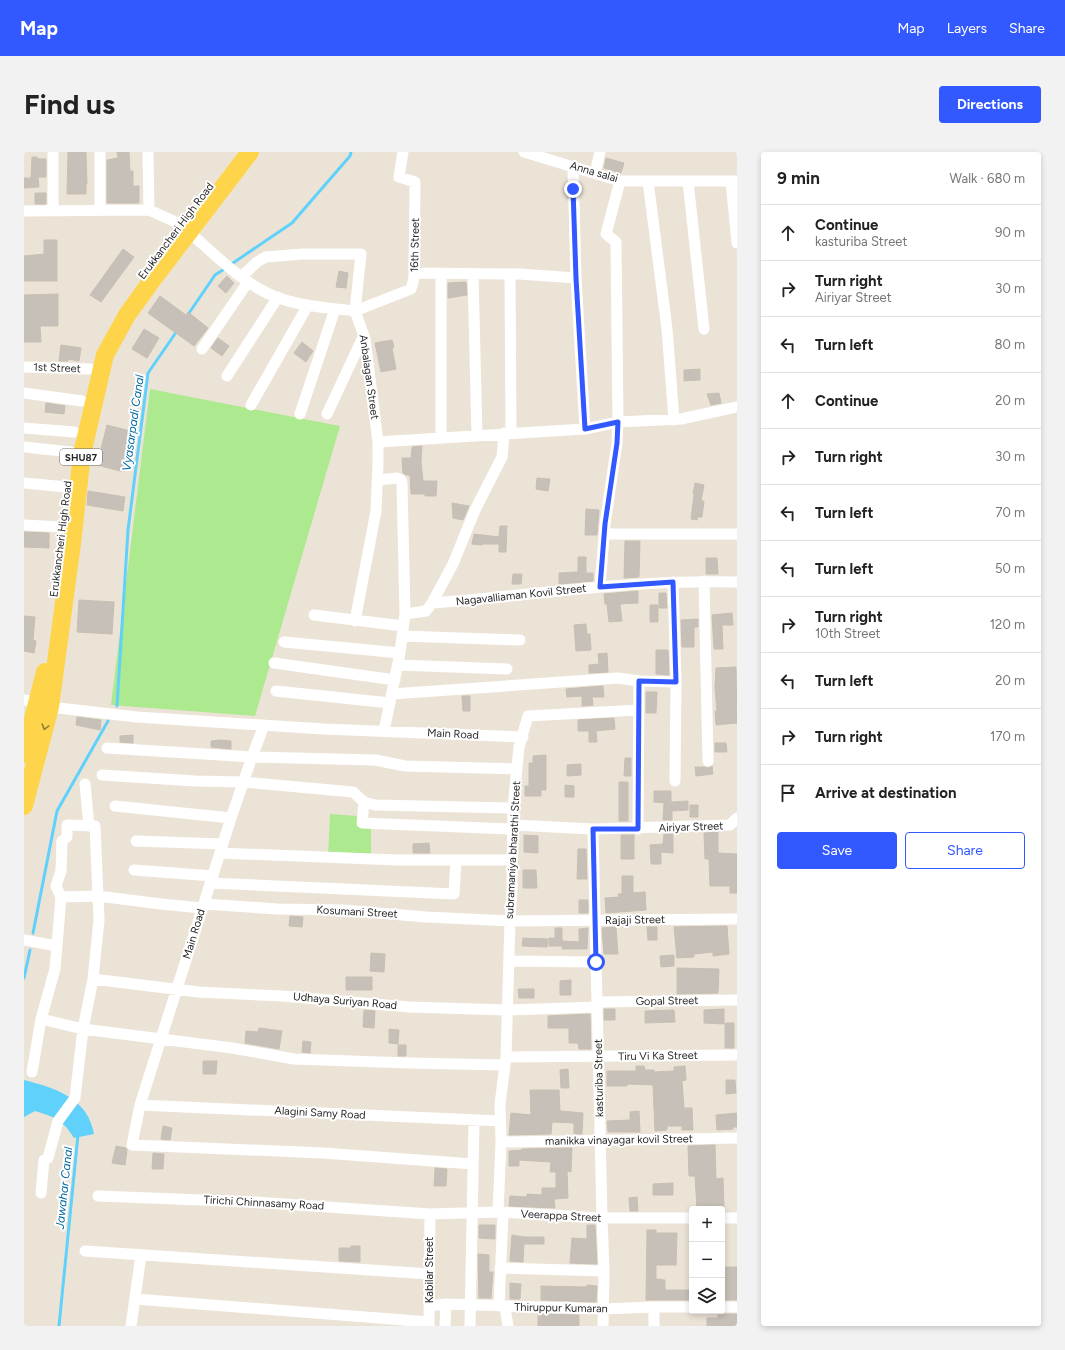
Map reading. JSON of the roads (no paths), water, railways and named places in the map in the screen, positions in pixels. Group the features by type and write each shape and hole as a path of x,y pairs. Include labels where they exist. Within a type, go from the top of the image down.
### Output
{"main road":[{"name":"Erukkancheri High Road","path":"24,754 46,667 74,432 99,342 128,294 184,228 236,152"},
{"name":"SHU87","path":"24,806 37,703 72,543 82,454 105,355 127,315 184,228 250,152"}],"street":[{"path":"53,152 53,211"},
{"path":"100,152 100,210"},
{"path":"148,152 148,210"},
{"name":"16th Street","path":"355,311 411,289 414,274 415,182 399,178 403,152"},
{"name":"Anna salai","path":"526,152 620,181 688,181"},
{"path":"595,173 600,152"},
{"path":"573,166 576,278 585,429"},
{"path":"600,587 604,534 617,443 618,422 616,242 606,234 620,181"},
{"path":"648,181 667,329 674,420"},
{"path":"704,330 688,181 734,182 737,243"},
{"path":"24,211 148,210 184,228 245,279 278,298 335,309 355,311 361,254 303,254 266,257 257,262 245,279 202,349"},
{"path":"414,274 510,274 576,278"},
{"path":"441,438 442,274"},
{"path":"473,274 477,436"},
{"path":"432,603 453,564 475,510 502,457 507,433 510,274"},
{"path":"227,376 278,298"},
{"path":"251,405 308,305"},
{"path":"300,414 335,309"},
{"name":"Anbalagan Street","path":"355,311 365,339 378,442 376,511 356,620"},
{"path":"327,414 364,334"},
{"name":"1st Street","path":"24,366 91,369"},
{"path":"24,393 82,401"},
{"path":"378,442 585,429 618,422 674,420 737,407"},
{"path":"24,428 74,432"},
{"path":"24,447 71,452"},
{"path":"378,480 397,478 402,483 405,614 398,665 384,731"},
{"path":"24,482 67,487"},
{"path":"24,525 62,528"},
{"path":"604,534 737,534"},
{"path":"704,581 708,761"},
{"path":"673,582 676,682 675,781"},
{"name":"Nagavalliaman Kovil Street","path":"405,614 426,611 432,603 600,587 673,582 737,582"},
{"path":"314,615 356,620 403,631 520,640"},
{"path":"284,642 400,653"},
{"path":"274,663 394,680"},
{"path":"398,665 507,669"},
{"path":"276,691 391,699 618,678 639,681 676,682"},
{"path":"638,829 639,681"},
{"name":"Main Road","path":"37,703 137,717 264,726 523,737"},
{"name":"subramaniya bharathi Street","path":"508,1326 502,1306 500,1268 500,1104 506,1061 513,808 519,748 528,716 639,710"},
{"name":"Main Road","path":"264,726 211,879 140,1105 132,1145 323,1153 473,1164"},
{"path":"107,748 252,757 375,760 405,766 517,769"},
{"path":"102,775 195,781 244,782 353,792 364,802 375,805 513,808"},
{"path":"86,784 89,826"},
{"name":"Airiyar Street","path":"364,802 362,823 638,829 730,825 737,818"},
{"path":"114,806 231,818"},
{"path":"32,1072 42,1019 55,969 62,897 56,886 61,870 62,842 67,837 67,824 95,826 99,920 93,979 83,1029 76,1098 58,1122 48,1158 44,1160 41,1193"},
{"name":"kasturiba Street","path":"593,829 604,1271 602,1309 603,1326"},
{"path":"136,840 221,848 397,860 512,860"},
{"path":"134,870 211,879 454,894 456,860"},
{"name":"Kosumani Street","path":"62,897 98,896 161,904 343,910 510,921"},
{"name":"Rajaji Street","path":"510,921 737,919"},
{"path":"24,940 57,946"},
{"path":"509,961 596,962"},
{"name":"Udhaya Suriyan Road","path":"93,979 198,992 282,996 409,1007 507,1010 597,1005"},
{"name":"Gopal Street","path":"597,1005 737,1000"},
{"name":"Tiru Vi Ka Street","path":"42,1019 83,1029 232,1048 294,1059 409,1064 599,1057 737,1055"},
{"name":"Alagini Samy Road","path":"140,1105 500,1121"},
{"path":"470,1326 474,1121"},
{"name":"manikka vinayagar kovil Street","path":"501,1142 737,1138"},
{"name":"Tirichi Chinnasamy Road","path":"98,1196 254,1202 430,1214"},
{"name":"Veerappa Street","path":"430,1214 500,1212 602,1218 689,1218"},
{"name":"Kabilar Street","path":"429,1324 430,1214"},
{"path":"725,1218 737,1218"},
{"path":"85,1251 430,1274"},
{"path":"131,1326 141,1255"},
{"path":"500,1268 604,1271"},
{"path":"134,1299 429,1324"},
{"path":"445,1326 446,1304"},
{"name":"Thiruppur Kumaran","path":"429,1306 446,1304 602,1309 689,1307"},
{"path":"654,1307 654,1326"},
{"path":"725,1307 737,1307"}],"water":[{"path":"24,1080 58,1091 68,1096 85,1112 91,1122 94,1134 74,1138 62,1123 48,1115 35,1111 24,1117"}],"waterway":[{"name":"Vyasarpadi Canal","path":"230,265 292,223 350,156 351,152"},
{"name":"Vyasarpadi Canal","path":"187,316 215,275 226,268"},
{"name":"Vyasarpadi Canal","path":"117,706 128,530 148,373 177,331"},
{"name":"Vyasarpadi Canal","path":"33,933 57,811 108,721"},
{"name":"Vyasarpadi Canal","path":"24,978 30,950"},
{"name":"Jawahar Canal","path":"59,1326 78,1135"}]}
